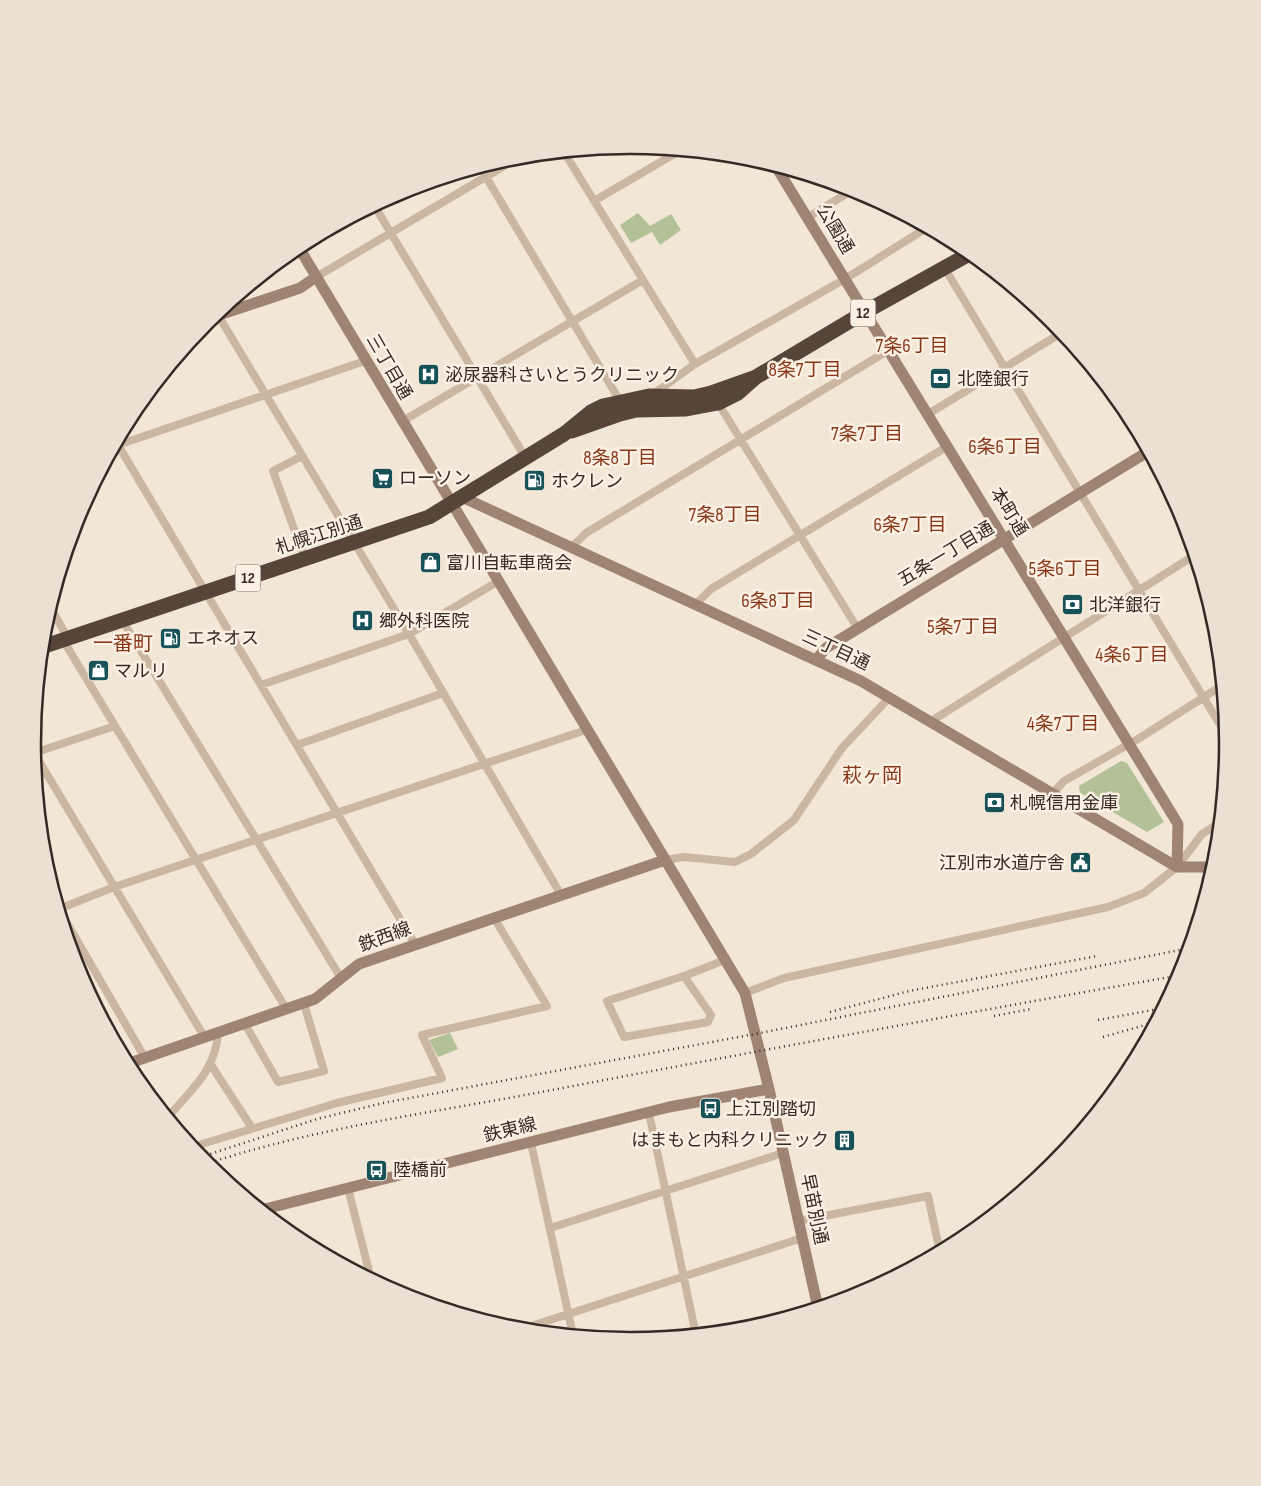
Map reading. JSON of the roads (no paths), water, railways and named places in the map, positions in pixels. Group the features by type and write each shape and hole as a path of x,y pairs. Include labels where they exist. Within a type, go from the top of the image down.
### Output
{"highway":[{"name":"札幌江別通","path":"50,644 429,517 564,434 591,412 620,401 649,396 694,397 711,394 756,377 865,312 963,257"},
{"name":"札幌江別通","path":"564,434 636,410 686,410 718,403 738,393 756,377"}],"street":[{"path":"594,200 672,155"},
{"path":"567,158 695,364"},
{"path":"229,312 300,288 498,169"},
{"path":"484,173 620,401"},
{"name":"公園通","path":"780,173 865,312"},
{"path":"808,218 845,195"},
{"path":"378,211 525,457"},
{"path":"649,396 695,364 845,279 921,231"},
{"name":"三丁目通","path":"302,253 401,422 457,501 572,547 861,680 1177,867"},
{"path":"944,267 1219,723"},
{"path":"401,422 643,280"},
{"name":"本町通","path":"865,312 1065,636 1178,824 1177,867"},
{"path":"218,323 302,456 409,634 561,895"},
{"path":"928,414 1057,336"},
{"path":"572,547 586,533 889,350"},
{"path":"124,442 365,361"},
{"path":"718,403 858,629"},
{"path":"696,604 711,589 948,446"},
{"path":"119,450 415,944"},
{"name":"五条一丁目通","path":"816,660 826,648 1144,454"},
{"path":"302,456 273,471 306,558"},
{"name":"早苗別通","path":"457,501 497,582 745,993 784,1153 817,1302"},
{"path":"930,722 1190,559"},
{"path":"261,685 409,634 497,582"},
{"path":"55,617 115,726 287,1010"},
{"path":"122,620 341,978"},
{"path":"1052,794 1064,781 1130,744 1217,689"},
{"path":"296,745 443,693"},
{"path":"665,860 684,857 734,862 751,854 794,820 842,748 889,698"},
{"path":"41,750 115,726"},
{"path":"65,908 114,887 586,730"},
{"path":"42,766 205,1038"},
{"path":"745,993 784,978 1108,907 1144,893 1177,867 1202,834 1214,827"},
{"name":"鉄西線","path":"135,1061 304,1004 315,999 359,964 665,860"},
{"path":"1177,867 1206,867"},
{"path":"199,1145 337,1102 442,1078 422,1036 547,1006 494,918"},
{"path":"75,937 146,1058"},
{"path":"684,976 711,1015 708,1022 624,1037 607,1001 684,976 725,960"},
{"path":"245,1024 278,1082 324,1071 304,1004"},
{"path":"172,1113 211,1065 217,1051 218,1033"},
{"path":"211,1065 252,1128"},
{"name":"鉄東線","path":"269,1208 649,1113 769,1089"},
{"path":"649,1113 695,1328"},
{"path":"531,1143 571,1329"},
{"path":"550,1228 784,1153"},
{"path":"348,1188 369,1270"},
{"path":"798,1221 928,1196 938,1245"},
{"path":"537,1324 802,1238"}],"railway":[{"path":"209,1154 317,1119 383,1103 755,1034 1182,950"},
{"path":"830,1012 909,991 1097,956"},
{"path":"215,1161 291,1140 378,1121 1171,977"},
{"path":"994,1016 1031,1009"},
{"path":"1098,1020 1156,1009"},
{"path":"1103,1037 1148,1024"}],"place":[{"name":"泌尿器科さいとうクリニック","path":"429,375"},
{"name":"北陸銀行","path":"941,379"},
{"name":"ローソン","path":"383,478"},
{"name":"ホクレン","path":"535,481"},
{"name":"富川自転車商会","path":"430,563"},
{"name":"北洋銀行","path":"1073,605"},
{"name":"郷外科医院","path":"363,621"},
{"name":"エネオス","path":"171,638"},
{"name":"マルリ","path":"98,671"},
{"name":"札幌信用金庫","path":"994,803"},
{"name":"江別市水道庁舎","path":"1081,863"},
{"name":"上江別踏切","path":"710,1109"},
{"name":"はまもと内科クリニック","path":"845,1140"},
{"name":"陸橋前","path":"377,1170"}],"district":[{"name":"7条6丁目","path":"912,346"},
{"name":"8条7丁目","path":"805,370"},
{"name":"7条7丁目","path":"867,434"},
{"name":"6条6丁目","path":"1005,447"},
{"name":"8条8丁目","path":"620,458"},
{"name":"7条8丁目","path":"725,515"},
{"name":"6条7丁目","path":"910,525"},
{"name":"5条6丁目","path":"1065,569"},
{"name":"6条8丁目","path":"778,601"},
{"name":"5条7丁目","path":"963,627"},
{"name":"一番町","path":"123,644"},
{"name":"4条6丁目","path":"1132,655"},
{"name":"4条7丁目","path":"1063,724"},
{"name":"萩ヶ岡","path":"872,776"}]}
